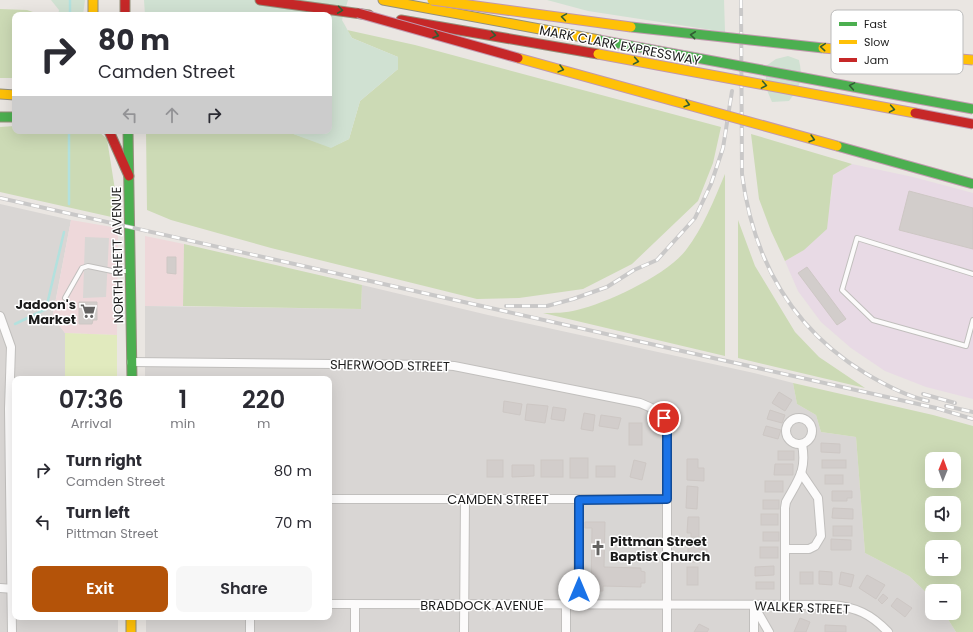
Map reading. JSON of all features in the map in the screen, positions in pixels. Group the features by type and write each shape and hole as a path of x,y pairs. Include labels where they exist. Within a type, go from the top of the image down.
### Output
{"main road":[{"path":"93,0 93,12"},
{"path":"124,0 125,12"},
{"name":"MARK CLARK EXPRESSWAY","path":"260,0 358,13 557,46 973,124"},
{"name":"MARK CLARK EXPRESSWAY","path":"382,0 973,109"},
{"path":"432,0 512,9 654,30 831,48"},
{"path":"358,13 973,184"},
{"path":"963,59 973,60"},
{"path":"0,94 12,94"},
{"path":"0,117 12,117"},
{"path":"110,134 129,176"},
{"name":"NORTH RHETT AVENUE","path":"128,134 132,376"},
{"path":"131,620 131,632"}],"street":[{"path":"0,316 11,347 9,409 12,517"},
{"name":"SHERWOOD STREET","path":"132,362 454,366 640,403 655,409 664,418 667,430 667,499"},
{"path":"785,606 786,502 802,473 805,459 802,444"},
{"path":"785,549 809,549 814,546 821,536 818,498 802,473"},
{"name":"CAMDEN STREET","path":"332,499 667,499"},
{"path":"464,632 465,499"},
{"path":"667,499 667,632"},
{"path":"578,605 579,500"},
{"path":"0,588 12,589"},
{"name":"BRADDOCK AVENUE","path":"332,604 731,605"},
{"path":"355,604 355,632"},
{"path":"566,605 566,632"},
{"name":"WALKER STREET","path":"731,605 831,605 854,608 872,617 888,632"},
{"path":"754,606 754,632"},
{"path":"754,606 769,632"},
{"path":"12,632 13,620"},
{"path":"250,620 250,632"}],"lane":[{"path":"973,274 857,238 842,290 873,320 966,346 973,320"},
{"path":"65,298 82,268 88,266 112,271 131,271"}],"shaded area":[{"path":"852,164 913,177 973,193 973,399 926,387 885,371 851,348 821,322 798,291 785,261 804,250 831,198 833,175"},
{"path":"0,204 71,220 52,319 65,333 65,376 12,376 12,620 118,620 118,632 0,632"},
{"path":"71,220 118,228 117,335 65,333 58,324 52,320"},
{"path":"145,236 184,244 183,306 145,306"},
{"path":"85,237 109,238 106,297 83,298"},
{"path":"362,285 488,315 754,373 793,383 797,404 816,415 821,432 856,437 865,553 909,576 925,591 925,620 948,620 956,632 146,632 146,620 332,620 332,376 145,376 145,306 361,309"},
{"path":"579,499 667,499 667,605 578,605"}],"green space":[{"path":"51,0 85,0 83,12 59,12 59,10"},
{"path":"144,0 348,0 342,20 352,38 398,57 398,69 360,101 349,139 331,148 293,134 332,134 332,12 145,12"},
{"path":"547,0 724,0 725,32 588,11"},
{"path":"0,9 27,10 33,12 12,12 12,78 0,78"},
{"path":"347,30 415,45 721,127 713,163 698,201 632,264 583,289 519,298 477,299 271,248 171,220 147,210 146,134 294,134 332,147 349,139 360,101 398,69 398,57 352,38"},
{"path":"788,56 799,60 801,72 800,82 789,101 772,102 766,88 766,66 776,59"},
{"path":"12,126 12,134 101,134 107,139 118,209 116,218 0,192 0,127"},
{"path":"751,134 852,164 833,175 827,229 804,250 785,261 771,231 759,199"},
{"path":"725,174 725,356 543,313 569,312 604,301 636,287 665,269 686,250 698,232 708,214"},
{"path":"738,220 755,266 795,332 819,357 865,388 738,358"},
{"path":"184,244 362,285 361,309 183,306"},
{"path":"65,333 117,335 117,376 65,376"},
{"path":"793,383 933,415 973,426 973,632 956,632 948,620 961,620 961,584 925,584 925,591 909,576 865,553 856,437 821,432 816,415 797,404"}],"building":[{"path":"909,191 973,208 973,249 899,230"},
{"path":"167,257 176,257 176,274 167,273"},
{"path":"807,267 846,319 837,325 798,273"},
{"name":"Jadoon's Market","path":"79,302 97,302 97,320 93,320 92,324 79,324"},
{"path":"779,392 792,400 785,411 772,403"},
{"path":"504,401 522,404 520,415 503,412"},
{"path":"527,404 548,406 545,423 525,420"},
{"path":"553,407 566,409 564,421 551,419"},
{"path":"770,410 785,415 782,423 767,419"},
{"path":"584,413 595,415 593,431 581,429"},
{"path":"601,415 621,418 618,429 599,426"},
{"path":"629,423 642,423 642,445 629,445"},
{"path":"766,426 781,430 778,439 763,435"},
{"path":"821,443 840,444 840,453 821,452"},
{"path":"778,451 794,451 794,460 778,460"},
{"path":"570,458 588,458 588,478 570,478"},
{"path":"687,459 698,459 698,468 704,468 704,481 687,480"},
{"path":"487,460 503,460 503,477 487,477"},
{"path":"541,460 563,460 563,477 541,477"},
{"path":"634,460 646,463 642,480 630,477"},
{"path":"822,460 846,460 846,468 822,468"},
{"path":"775,464 793,464 793,475 774,475"},
{"path":"512,465 534,465 534,476 512,477"},
{"path":"596,466 615,466 615,477 596,477"},
{"path":"825,475 843,475 843,484 825,484"},
{"path":"765,481 783,481 783,492 765,492"},
{"path":"687,486 698,487 697,509 686,508"},
{"path":"832,491 852,491 852,498 847,498 847,501 832,501"},
{"path":"763,500 779,500 779,509 763,509"},
{"path":"833,508 853,509 853,519 832,518"},
{"path":"761,514 778,514 778,525 761,525"},
{"path":"688,517 699,517 699,537 691,537 691,533 687,533"},
{"name":"Pittman Street Baptist Church","path":"585,522 605,522 604,567 641,568 641,571 645,572 645,583 641,583 641,587 603,586 603,591 591,591 592,528 585,528"},
{"path":"833,526 852,526 852,536 833,536"},
{"path":"763,532 779,532 779,541 763,541"},
{"path":"831,539 851,540 851,550 831,550"},
{"path":"688,542 699,542 699,549 707,549 707,562 688,562"},
{"path":"760,547 778,547 778,558 760,558"},
{"path":"774,566 774,575 755,576 755,567"},
{"path":"687,567 698,567 698,585 687,585"},
{"path":"819,571 832,572 832,585 819,584"},
{"path":"800,572 813,572 813,584 800,584"},
{"path":"841,572 854,575 851,587 839,584"},
{"path":"867,575 885,585 876,599 859,588"},
{"path":"756,582 774,582 774,589 756,589"},
{"path":"883,594 888,598 882,604 878,600"},
{"path":"897,598 912,608 905,617 891,606"},
{"path":"800,618 810,622 806,632 794,632"},
{"path":"699,624 709,629 707,632 694,632"},
{"path":"825,625 846,626 846,632 825,632"}],"waterway":[{"path":"70,0 70,12"},
{"path":"69,134 69,204"},
{"path":"15,324 46,309 64,232"}],"railway":[{"path":"741,0 742,174 747,205 755,234 766,262 780,288 796,312 816,334 839,355 865,373 888,386 928,401"},
{"path":"506,306 547,306 573,299 607,287 634,270 657,260 695,218 711,184 723,148 732,91"},
{"path":"0,198 936,408 973,419"},
{"path":"923,394 955,403"},
{"path":"946,406 973,412"}],"traffic: fast":[{"path":"631,27 823,48"},
{"path":"599,40 973,109"},
{"path":"0,117 12,117"},
{"path":"128,134 132,376"},
{"path":"837,146 973,184"}],"traffic: slow":[{"path":"93,0 93,12"},
{"path":"383,0 599,40"},
{"path":"432,0 631,27"},
{"path":"823,48 831,49"},
{"path":"598,54 915,113"},
{"path":"518,58 837,146"},
{"path":"963,59 973,60"},
{"path":"0,94 12,95"},
{"path":"131,620 131,632"}],"traffic: jam":[{"path":"125,0 125,12"},
{"path":"260,0 369,15"},
{"path":"358,13 518,58"},
{"path":"401,20 598,54"},
{"path":"915,113 973,124"},
{"path":"110,134 129,176"}],"place":[{"name":"Jadoon's Market","path":"88,311"},
{"name":"Pittman Street Baptist Church","path":"598,548"}],"route":[{"path":"579,590 579,500 667,499 667,430 664,418"}]}
